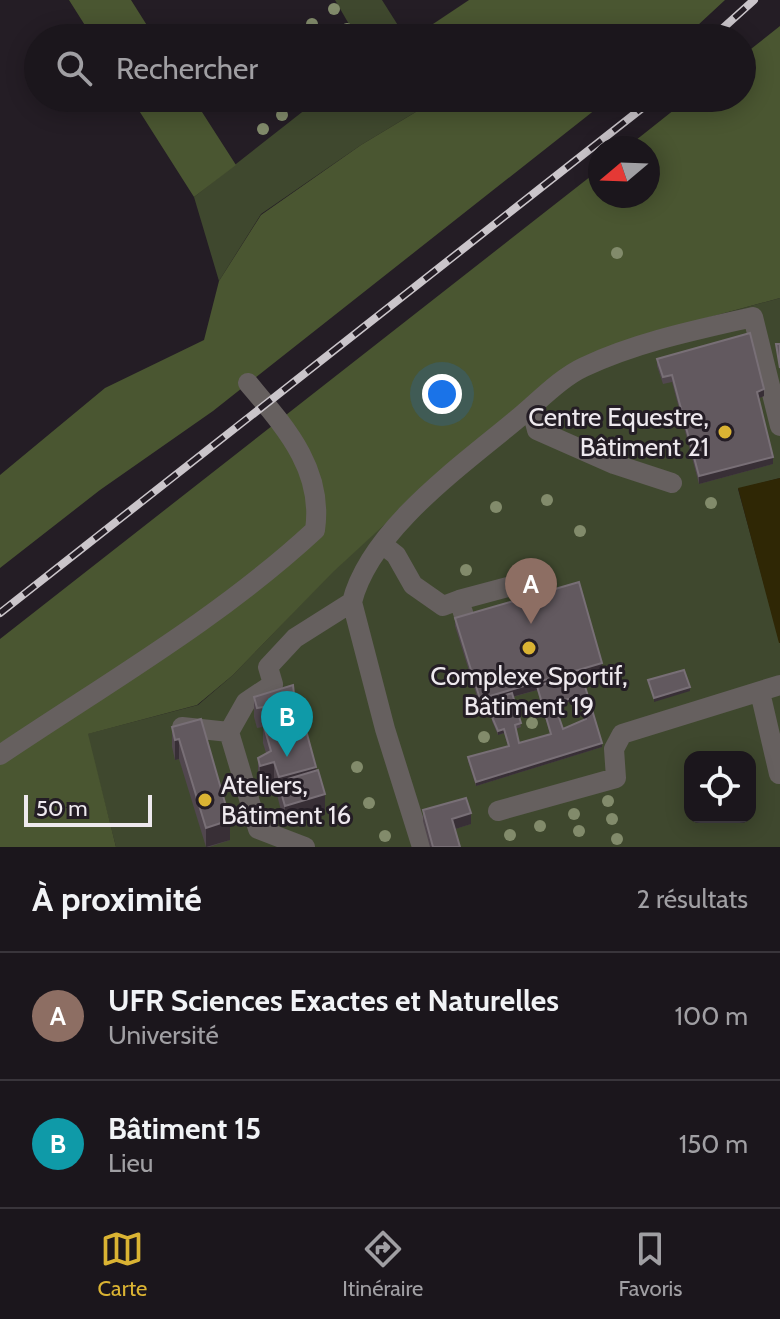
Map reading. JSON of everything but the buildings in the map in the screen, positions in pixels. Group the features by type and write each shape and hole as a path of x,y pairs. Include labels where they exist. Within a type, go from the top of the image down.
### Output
{"street":[{"path":"422,847 385,729 352,602 357,583 382,544 438,485 581,368 683,333 753,317 780,426"},
{"path":"0,755 182,636 277,564 315,530 316,497 309,469 287,430 248,383"},
{"path":"531,407 537,430 614,464 672,483"},
{"path":"382,544 396,555 413,585 443,606 523,583 528,605"},
{"path":"459,600 466,622"},
{"path":"305,847 256,838 229,732 246,702 273,684 268,667 295,638 352,602"},
{"path":"498,811 616,778 614,749 622,734 780,685"},
{"path":"760,692 779,774"},
{"path":"182,727 229,732"}],"green space":[{"path":"69,0 131,0 146,24 84,24"},
{"path":"335,0 382,0 397,24 349,24"},
{"path":"469,0 725,0 699,24 433,24"},
{"path":"780,26 780,298 648,334 457,458 333,572 233,675 197,705 88,734 116,847 0,847 0,639 588,178 588,208 660,208 660,136 641,136 671,112 756,112 756,45"},
{"path":"140,112 202,112 236,165 194,197"},
{"path":"302,112 416,112 361,145 261,214 219,281 194,197"},
{"path":"416,112 592,112 213,411 100,490 0,568 0,475 105,388 204,340 219,281 261,215 361,145"},
{"path":"780,298 780,478 738,489 780,643 780,847 116,847 87,734 198,705 233,675 332,572 457,458 648,334"}],"sand":[{"path":"780,478 780,643 779,643 738,488"}],"railway":[{"path":"727,24 754,0"},
{"path":"0,613 637,112"}],"place":[{"name":"Centre Equestre, Bâtiment 21","path":"725,432"},
{"name":"UFR Sciences Exactes et Naturelles","path":"531,624"},
{"name":"Complexe Sportif, Bâtiment 19","path":"529,648"},
{"name":"Bâtiment 15","path":"287,757"},
{"name":"Ateliers, Bâtiment 16","path":"205,800"}]}
